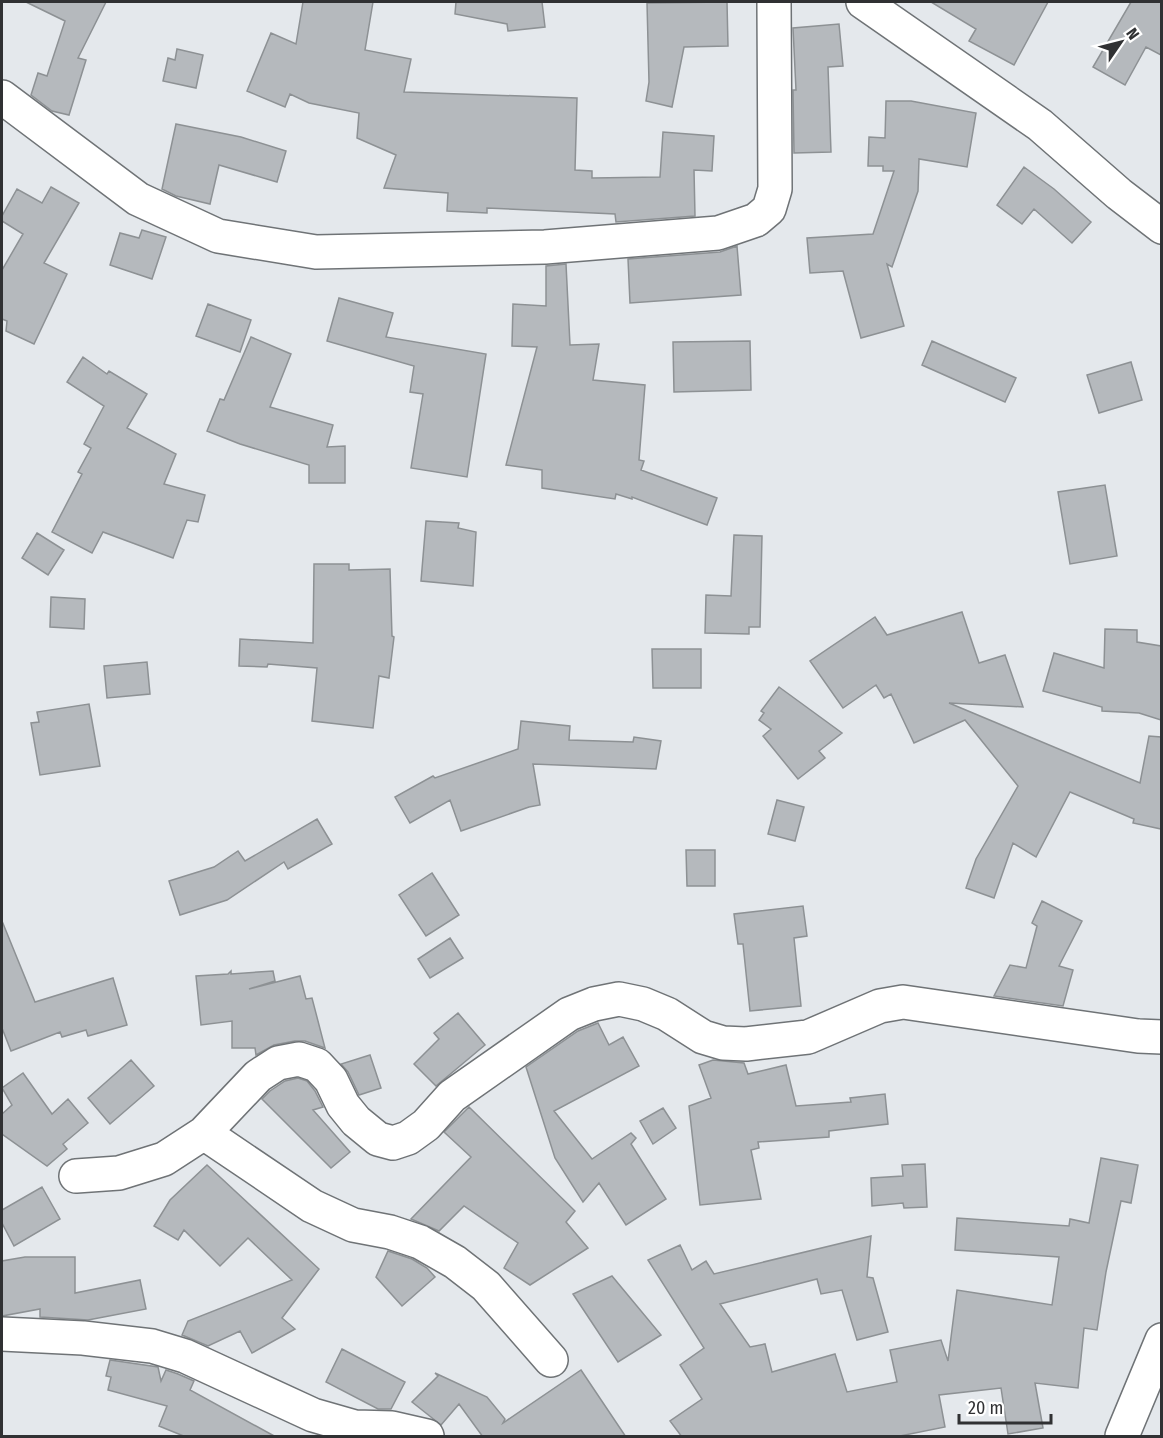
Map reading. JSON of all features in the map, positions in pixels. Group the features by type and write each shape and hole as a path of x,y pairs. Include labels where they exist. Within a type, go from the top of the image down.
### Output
{"street":[{"path":"2,98 138,199 218,236 316,252 545,247 718,233 756,220 769,209 775,189 774,2"},
{"path":"863,2 1040,125 1119,194 1161,227"},
{"path":"76,1176 119,1173 164,1159 204,1132 258,1076 278,1063 299,1059 317,1065 331,1080 343,1105 356,1121 378,1139 393,1143 408,1138 426,1125 452,1096 569,1014 594,1004 619,999 643,1004 667,1014 703,1037 723,1043 746,1044 808,1037 869,1010 903,1002 1138,1036 1161,1037"},
{"path":"204,1132 312,1206 353,1225 390,1232 420,1242 455,1262 486,1286 551,1360"},
{"path":"2,1334 83,1338 152,1346 184,1356 313,1415 355,1427 392,1428 427,1437"},
{"path":"1122,1437 1153,1391 1161,1340"}],"building":[{"path":"26,2 106,2 78,58 86,60 69,115 52,111 31,95 38,73 47,76 65,21"},
{"path":"303,2 373,2 365,50 411,59 404,92 577,98 575,170 592,171 592,178 660,177 663,132 714,136 712,171 694,170 695,216 616,222 615,214 487,208 487,213 447,211 448,193 384,188 396,155 357,138 359,113 309,103 290,94 285,107 247,91 271,33 296,44"},
{"path":"456,2 542,2 545,27 508,31 507,24 455,14"},
{"path":"727,2 728,46 684,47 672,107 646,101 649,82 647,3"},
{"path":"931,2 1048,2 1014,65 969,41 976,29"},
{"path":"1131,2 1161,2 1161,55 1146,47 1125,85 1093,67"},
{"path":"839,24 843,66 828,67 831,152 794,153 793,90 796,90 793,28"},
{"path":"177,49 203,55 196,88 163,81 168,58 175,60"},
{"path":"886,101 911,101 976,113 967,167 919,159 918,191 892,267 887,264 904,326 861,338 843,271 810,273 807,238 873,234 894,171 883,171 883,166 868,166 869,137 885,138"},
{"path":"176,124 241,137 286,151 277,182 219,165 210,204 176,196 162,189"},
{"path":"1024,167 1054,189 1091,222 1072,243 1034,209 1022,224 997,205"},
{"path":"51,187 79,203 44,263 67,274 34,344 6,331 7,321 2,319 2,270 23,234 2,221 2,216 17,189 42,203"},
{"path":"142,230 166,237 152,279 110,265 120,233 139,238"},
{"path":"737,246 741,295 630,303 628,259 720,252"},
{"path":"566,264 570,345 599,344 593,380 645,385 639,460 644,461 641,470 717,498 707,525 632,497 632,499 616,494 615,499 542,488 542,470 506,465 537,347 512,346 513,304 546,306 546,266"},
{"path":"339,298 393,313 386,337 486,354 467,477 411,468 423,394 410,392 414,366 327,341"},
{"path":"208,304 251,320 240,352 196,336"},
{"path":"251,337 291,354 270,407 333,425 327,447 345,446 345,483 309,483 309,465 240,444 207,431 220,399 224,400"},
{"path":"750,341 751,390 674,392 673,342"},
{"path":"932,341 1016,378 1005,402 922,365"},
{"path":"83,357 107,374 109,371 147,394 127,428 176,454 164,484 205,495 198,522 187,520 173,558 103,532 92,553 52,532 82,474 78,472 91,448 84,444 104,406 67,382"},
{"path":"1131,362 1142,400 1099,413 1087,375"},
{"path":"1105,485 1117,556 1070,564 1058,492"},
{"path":"426,521 459,523 458,528 476,532 473,586 421,581"},
{"path":"37,533 64,550 48,575 22,558"},
{"path":"734,535 762,536 760,627 749,627 749,634 705,633 706,595 731,596"},
{"path":"314,564 349,564 349,570 390,569 392,636 394,637 389,678 379,676 373,728 312,721 317,668 268,664 267,667 239,666 240,639 313,643"},
{"path":"51,597 85,599 84,629 50,627"},
{"path":"962,612 979,663 1005,655 1023,707 949,703 1140,783 1149,736 1161,737 1161,829 1133,823 1134,819 1070,792 1036,857 1013,843 994,898 966,888 976,859 1018,786 965,720 914,743 891,694 884,698 876,685 843,708 810,661 875,617 887,635"},
{"path":"1105,629 1137,630 1137,642 1161,646 1161,720 1139,713 1102,711 1102,707 1043,691 1054,653 1104,668"},
{"path":"652,649 701,649 701,688 653,688"},
{"path":"147,662 150,694 107,698 104,666"},
{"path":"779,687 842,733 819,751 825,758 798,779 763,736 771,729 759,720 764,713 761,711"},
{"path":"89,704 100,766 40,775 31,723 39,722 37,712"},
{"path":"521,721 570,726 569,740 633,742 634,737 661,741 656,769 533,764 540,805 461,831 450,800 410,823 395,797 433,776 435,778 518,749"},
{"path":"777,800 804,807 795,841 768,834"},
{"path":"317,819 332,844 288,869 284,862 227,900 180,915 169,881 214,867 238,851 245,861"},
{"path":"686,850 715,850 715,886 687,886"},
{"path":"432,873 459,915 426,936 399,895"},
{"path":"1042,901 1082,921 1059,966 1073,970 1063,1006 994,996 1010,965 1026,968 1037,926 1032,923"},
{"path":"803,906 807,936 794,938 801,1006 750,1011 743,944 738,944 734,914"},
{"path":"2,921 35,1002 113,978 127,1025 88,1036 86,1030 62,1037 60,1032 11,1051 2,1028"},
{"path":"450,938 463,958 430,978 418,959"},
{"path":"231,971 231,974 273,971 275,981 249,989 300,976 306,999 312,998 325,1048 305,1041 295,1041 274,1045 256,1055 255,1048 232,1048 232,1021 201,1025 196,976 228,974"},
{"path":"458,1013 485,1045 436,1086 414,1064 439,1039 434,1033"},
{"path":"598,1023 609,1045 623,1037 639,1066 554,1111 592,1159 631,1133 636,1138 631,1144 666,1199 626,1225 599,1183 583,1202 555,1158 526,1067 578,1031"},
{"path":"370,1055 381,1088 359,1095 348,1072 341,1064"},
{"path":"131,1060 154,1086 110,1124 88,1098"},
{"path":"713,1060 744,1063 748,1074 786,1065 796,1106 851,1102 850,1098 885,1094 888,1124 829,1131 829,1137 758,1142 759,1148 751,1150 761,1199 700,1205 689,1106 711,1098 699,1065"},
{"path":"23,1073 52,1114 68,1099 88,1123 63,1144 67,1149 47,1166 2,1134 2,1114 12,1105 2,1088"},
{"path":"298,1078 307,1081 315,1091 323,1107 313,1110 350,1152 331,1168 262,1099 285,1081"},
{"path":"469,1107 575,1211 566,1222 588,1248 530,1285 504,1268 518,1243 464,1206 439,1231 411,1219 471,1157 444,1132"},
{"path":"663,1108 676,1128 653,1144 640,1121"},
{"path":"1101,1158 1138,1165 1131,1203 1121,1201 1097,1330 1084,1328 1078,1388 1035,1383 1043,1428 1008,1434 1001,1388 939,1395 945,1427 895,1437 682,1437 670,1421 702,1399 680,1365 704,1348 648,1260 680,1245 692,1270 706,1261 714,1274 871,1236 867,1277 873,1278 888,1332 857,1340 842,1290 821,1294 817,1279 720,1304 750,1347 765,1344 772,1372 835,1354 847,1392 897,1382 890,1350 941,1340 948,1361 957,1290 1052,1305 1059,1257 955,1250 957,1218 1069,1226 1070,1219 1089,1223"},
{"path":"925,1164 927,1207 904,1208 903,1203 872,1206 871,1178 903,1176 902,1165"},
{"path":"207,1165 319,1269 282,1318 295,1329 252,1353 240,1331 208,1346 182,1335 188,1321 292,1280 248,1238 220,1266 184,1230 178,1240 154,1226 170,1200"},
{"path":"42,1187 60,1219 14,1246 2,1223 2,1210"},
{"path":"388,1251 412,1259 427,1268 435,1277 402,1306 376,1277"},
{"path":"25,1257 75,1257 75,1293 140,1280 146,1309 88,1320 40,1317 40,1309 2,1316 2,1261"},
{"path":"612,1276 661,1335 618,1362 573,1294"},
{"path":"342,1349 405,1382 391,1409 378,1409 326,1382"},
{"path":"110,1360 158,1367 161,1381 166,1370 194,1381 190,1390 276,1437 186,1437 159,1426 167,1406 108,1390 111,1377 106,1376"},
{"path":"581,1370 626,1437 483,1437 459,1404 441,1425 412,1402 438,1376 435,1373 487,1397 505,1419 503,1423"}]}
